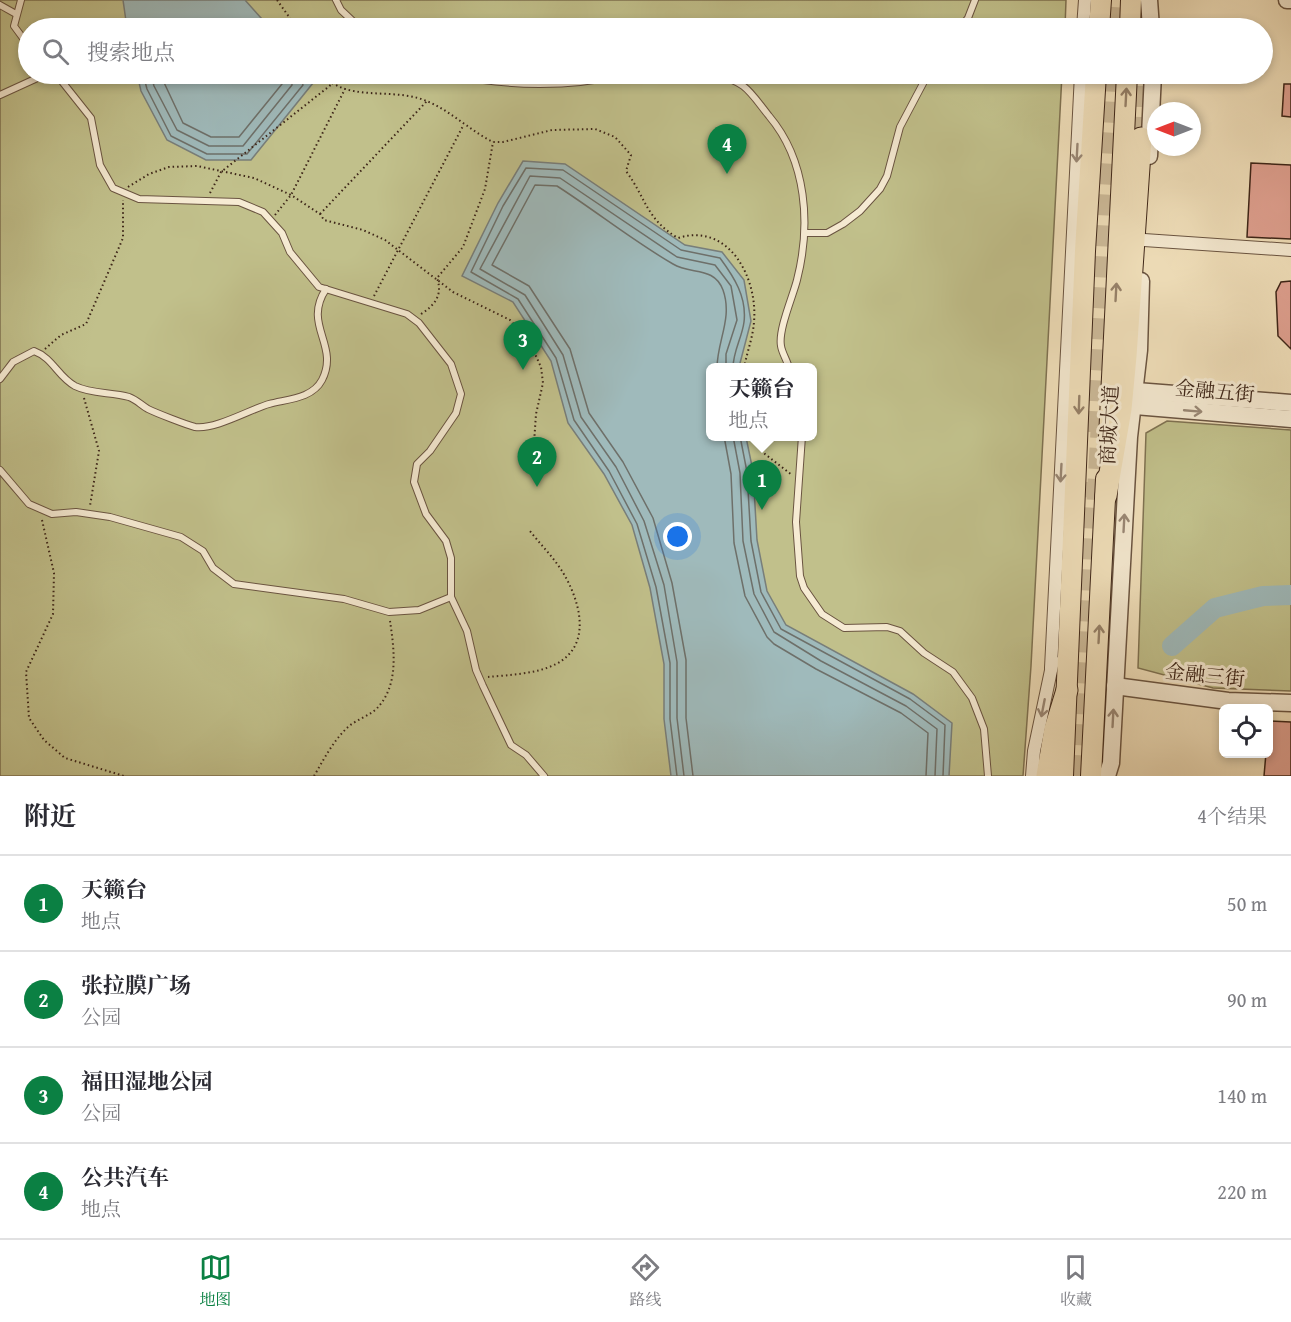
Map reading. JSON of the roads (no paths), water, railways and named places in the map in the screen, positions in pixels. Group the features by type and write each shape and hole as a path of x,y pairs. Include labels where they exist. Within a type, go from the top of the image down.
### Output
{"highway":[{"path":"1106,496 1121,409 1141,138"},
{"path":"1047,776 1055,729 1067,690"}],"main road":[{"path":"1100,18 1101,0"},
{"path":"1130,18 1131,0"},
{"name":"商城大道","path":"1063,776 1085,251 1095,84"},
{"name":"商城大道","path":"1091,776 1127,84"}],"street":[{"path":"1084,18 1085,0"},
{"path":"1149,0 1150,18"},
{"path":"1032,776 1051,668 1080,84"},
{"path":"1107,776 1111,763 1129,437 1135,398 1152,84"},
{"path":"1144,240 1291,250"},
{"name":"金融五街","path":"1135,398 1291,403"},
{"name":"金融五街","path":"1135,398 1291,419"},
{"path":"1051,668 1071,611"},
{"name":"金融三街","path":"1115,686 1228,701 1291,703"}],"lane":[{"path":"18,31 14,26 21,0"},
{"path":"336,0 341,10 349,18"},
{"path":"968,18 975,0"},
{"path":"0,5 16,14"},
{"path":"0,95 24,84"},
{"path":"64,84 91,118 100,165 113,188 151,201 239,202 263,212 282,233 290,252 319,286 395,308 413,318 451,364 460,394 452,419 417,464 414,482 426,514 446,541 451,558 451,597 467,631 479,678 511,745 526,755 544,776"},
{"path":"743,84 782,131 790,147 803,196 806,233 803,253 780,345 787,363"},
{"path":"806,233 827,233 843,224 860,211 880,189 887,176 900,127 923,84"},
{"path":"0,379 13,362 34,351 47,356 67,381 81,388 137,400 148,409 197,427 235,418 269,404 309,393 321,382 327,364 326,348 316,314 319,300 326,289"},
{"path":"802,441 796,522 800,576 804,588 822,614 844,628 887,627 900,631 924,653 953,672 972,698 984,729 988,776"},
{"path":"0,470 14,490 29,504 52,514 89,515 139,524 181,537 203,551 213,568 234,584 344,599 389,612 419,610 451,597"}],"water":[{"path":"123,0 245,0 261,18 126,18"},
{"path":"139,84 312,84 251,160 206,160 167,140"},
{"path":"523,161 565,164 685,245 722,252 744,280 751,321 740,363 706,363 706,441 747,441 753,471 757,540 767,591 786,625 913,694 952,723 949,776 671,776 664,719 664,664 650,588 632,525 604,474 568,423 551,361 513,302 462,276 498,203"}],"waterway":[{"path":"1172,646 1215,608 1263,596 1291,595"}],"tunnel":[{"path":"1113,18 1114,0"},
{"path":"1139,0 1141,18"},
{"path":"1090,432 1108,84"},
{"path":"1141,138 1143,84"},
{"path":"1097,500 1102,414"},
{"path":"1073,776 1088,482"}],"place":[{"name":"公共汽车","path":"727,174"},
{"name":"福田湿地公园","path":"523,370"},
{"name":"张拉膜广场","path":"537,487"},
{"name":"天籁台","path":"762,510"}]}
